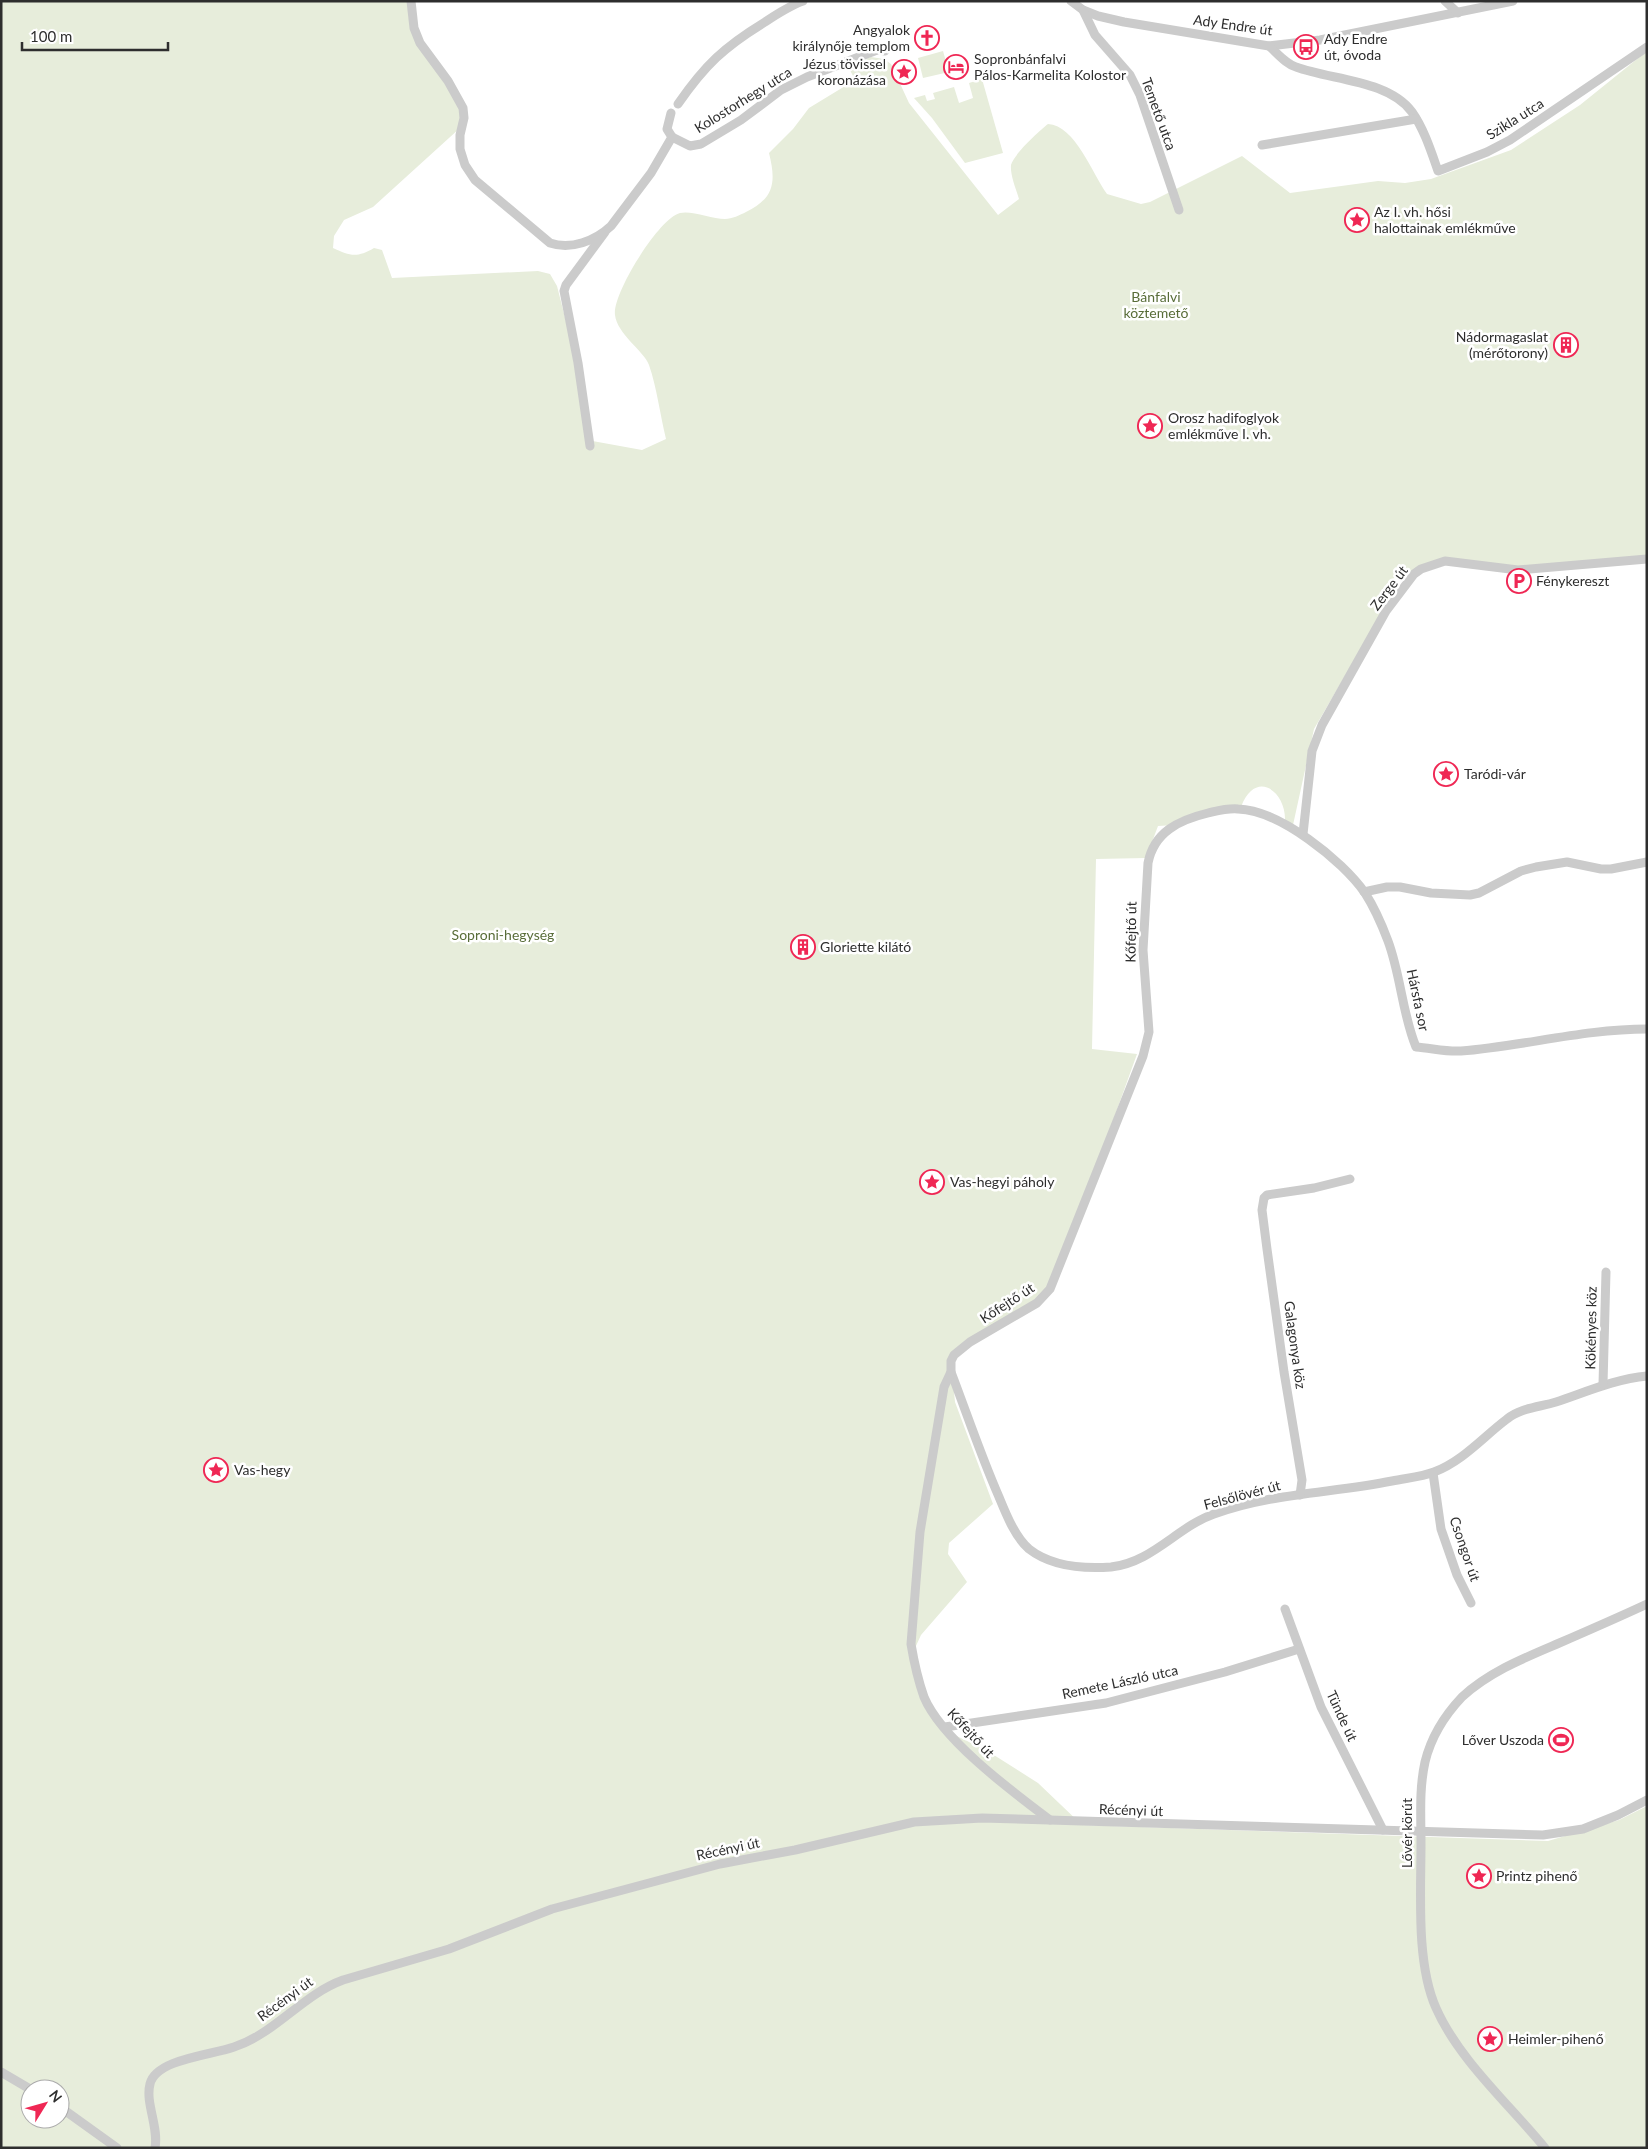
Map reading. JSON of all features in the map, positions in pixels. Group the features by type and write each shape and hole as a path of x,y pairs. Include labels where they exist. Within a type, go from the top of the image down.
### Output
{"street":[{"path":"411,1 414,28 420,42 448,81 463,108 464,118 460,135 460,149 465,165 475,180 550,243 569,246 585,242 605,232"},
{"path":"678,104 700,74 727,46 779,13 803,1"},
{"name":"Ady Endre út","path":"1071,1 1083,10 1098,16 1124,22 1269,46 1320,40 1513,1"},
{"path":"1445,1 1458,13"},
{"name":"Temető utca","path":"1083,10 1095,35 1130,76 1140,94 1179,210"},
{"name":"Szikla utca","path":"1269,46 1296,67 1378,89 1391,94 1404,103 1416,119 1438,171 1480,155 1510,140 1647,47"},
{"name":"Kolostorhegy utca","path":"672,137 690,146 701,144 741,120 781,90 807,77 877,50 885,51"},
{"path":"590,446 578,363 564,291 566,285 572,281 605,232 651,173 672,137 668,129 671,113"},
{"path":"1262,145 1416,119"},
{"name":"Zerge út","path":"1303,834 1312,751 1322,725 1386,611 1414,574 1421,569 1445,561 1511,570 1647,559"},
{"name":"Kőfejtő út","path":"1050,1820 994,1777 944,1728 925,1698 913,1659 911,1644 920,1532 944,1387 952,1372 951,1361 954,1355 1037,1302 1050,1289 1143,1056 1149,1032 1143,950 1150,850 1158,839 1185,819 1236,808 1262,815"},
{"name":"Hársfa sor","path":"1262,815 1303,834 1341,867 1364,892 1388,939 1398,972 1407,1020 1416,1047 1459,1051 1523,1044 1580,1033 1647,1029"},
{"path":"1364,892 1387,887 1400,887 1431,893 1470,895 1536,866 1567,862 1601,869 1611,869 1647,862"},
{"name":"Galagonya köz","path":"1300,1495 1302,1480 1262,1210 1266,1195 1314,1188 1350,1179"},
{"name":"Kökényes köz","path":"1603,1384 1606,1272"},
{"name":"Felsőlövér út","path":"952,1372 983,1460 1018,1535 1028,1548 1046,1560 1071,1566 1092,1567 1113,1566 1133,1562 1148,1556 1194,1524 1213,1514 1274,1498 1370,1485 1433,1473 1469,1451 1508,1418 1522,1411 1569,1397 1603,1384 1647,1376"},
{"name":"Csongor út","path":"1433,1473 1441,1529 1457,1575 1470,1603"},
{"name":"Lővér körút","path":"1545,2148 1467,2057 1436,2009 1424,1966 1425,1830 1420,1791 1425,1761 1433,1738 1448,1714 1479,1682 1503,1669 1647,1604"},
{"name":"Tünde út","path":"1285,1609 1321,1707 1383,1830"},
{"name":"Remete László utca","path":"944,1728 1106,1703 1225,1672 1299,1649"},
{"name":"Récényi út","path":"155,2148 156,2136 150,2084 156,2073 165,2066 182,2060 208,2055 246,2042 276,2025 310,1996 328,1985 449,1949 552,1910 720,1864 794,1850 914,1822 982,1818 1544,1835 1583,1829 1618,1816 1647,1800"},
{"path":"1,2072 20,2083"},
{"path":"70,2114 117,2148"}],"green space":[{"name":"Soproni-hegység","path":"1,1 410,1 415,34 464,113 460,128 373,207 344,220 334,236 333,248 354,255 374,248 382,250 392,278 538,271 550,274 557,286 576,361 587,440 642,450 666,439 649,365 620,329 615,315 616,305 629,275 649,242 671,218 680,213 685,212 728,219 756,207 763,201 771,188 772,180 769,153 793,129 809,108 855,80 848,66 871,57 884,59 891,64 909,103 998,215 1019,199 1011,173 1013,160 1027,143 1048,124 1058,127 1067,133 1075,142 1107,194 1141,204 1150,202 1242,156 1290,193 1378,181 1405,183 1431,179 1511,150 1580,105 1647,51 1647,559 1516,572 1443,562 1394,578 1395,590 1314,729 1293,825 1285,820 1281,801 1275,793 1269,788 1262,787 1254,789 1247,795 1241,807 1175,825 1158,826 1146,858 1096,859 1092,1049 1137,1054 1055,1282 1037,1303 993,1328 951,1361 955,1402 993,1504 949,1543 948,1554 967,1582 921,1635 910,1659 942,1729 986,1750 1038,1783 1082,1825 1548,1841 1619,1820 1647,1806 1647,2148 1,2148"},
{"path":"943,51 949,72 923,78 918,58"},
{"path":"982,79 1003,153 965,163 932,118 914,98 925,95 927,101 935,99 933,93 954,87 959,103 973,98 969,83"}],"place":[{"name":"Angyalok királynője templom","path":"927,38"},
{"name":"Ady Endre út, óvoda","path":"1306,47"},
{"name":"Sopronbánfalvi Pálos-Karmelita Kolostor","path":"956,67"},
{"name":"Jézus tövissel koronázása","path":"904,72"},
{"name":"Az I. vh. hősi halottainak emlékműve","path":"1357,220"},
{"name":"Nádormagaslat (mérőtorony)","path":"1566,345"},
{"name":"Orosz hadifoglyok emlékműve I. vh.","path":"1150,426"},
{"name":"Fénykereszt","path":"1519,581"},
{"name":"Taródi-vár","path":"1446,774"},
{"name":"Gloriette kilátó","path":"803,947"},
{"name":"Vas-hegyi páholy","path":"932,1182"},
{"name":"Vas-hegy","path":"216,1470"},
{"name":"Lőver Uszoda","path":"1561,1740"},
{"name":"Printz pihenő","path":"1479,1876"},
{"name":"Heimler-pihenő","path":"1490,2039"}],"park label":[{"name":"Bánfalvi köztemető","path":"1156,306"}]}
